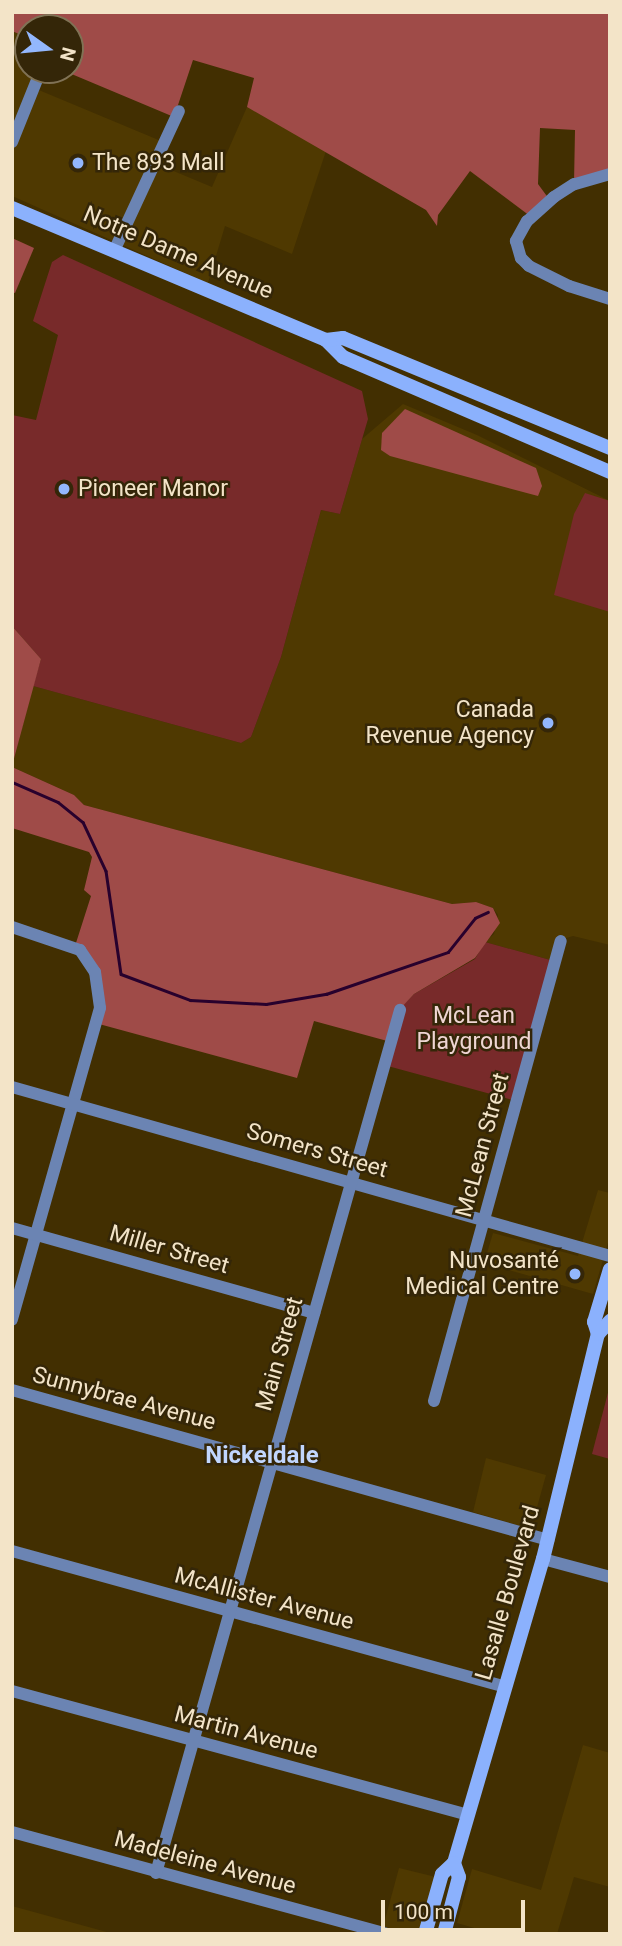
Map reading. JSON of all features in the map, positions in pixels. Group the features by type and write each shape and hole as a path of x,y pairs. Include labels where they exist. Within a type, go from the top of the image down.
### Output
{"main road":[{"name":"Notre Dame Avenue","path":"12,208 326,340 343,357 610,472"},
{"name":"Notre Dame Avenue","path":"326,340 343,338 610,448"},
{"name":"Lasalle Boulevard","path":"598,1334 594,1322 610,1269"},
{"name":"Lasalle Boulevard","path":"425,1934 442,1874 454,1863 543,1559 598,1334 610,1321"},
{"name":"Lasalle Boulevard","path":"444,1934 459,1877 454,1863"}],"street":[{"path":"12,142 35,84"},
{"path":"114,251 179,111"},
{"path":"610,174 574,184 544,204 519,233 517,248 529,266 569,286 610,299"},
{"path":"12,927 79,950 100,987 99,1019 12,1320"},
{"name":"McLean Street","path":"434,1401 561,941"},
{"name":"Main Street","path":"156,1872 400,1010"},
{"name":"Somers Street","path":"12,1087 610,1256"},
{"name":"Miller Street","path":"12,1228 314,1313"},
{"name":"Sunnybrae Avenue","path":"12,1390 548,1540"},
{"name":"McAllister Avenue","path":"12,1551 506,1687"},
{"path":"543,1559 610,1577"},
{"name":"Martin Avenue","path":"12,1690 468,1815"},
{"name":"Madeleine Avenue","path":"12,1832 388,1934"}],"shaded area":[{"path":"12,12 610,12 610,173 574,183 575,130 540,128 538,184 549,199 530,216 470,171 438,215 437,226 426,210 247,107 254,78 193,60 174,117 84,79 84,14 14,14 14,32"},
{"path":"12,31 14,84 35,84 34,88 161,141 152,162 212,187 247,107 326,151 292,254 225,226 208,283 12,196"},
{"path":"12,238 34,248 15,293 12,292"},
{"path":"403,404 477,435 610,501 610,945 573,936 560,940 554,961 485,942 494,934 498,915 493,908 476,902 452,904 84,805 74,795 12,767 33,686 241,743 251,737 281,657 321,510 340,514 362,439"},
{"path":"405,409 536,468 542,486 538,496 390,456 381,450 382,433"},
{"path":"12,626 41,659 12,766"},
{"path":"12,767 74,795 84,805 452,904 476,902 493,908 500,923 475,958 414,994 400,1009 391,1042 314,1021 297,1078 99,1024 101,986 75,946 91,896 84,890 92,857 89,852 12,828"},
{"path":"598,1190 610,1193 610,1236 593,1294 484,1263 493,1233 578,1256"},
{"path":"486,1458 546,1475 531,1529 473,1512"},
{"path":"583,1745 610,1753 610,1887 574,1877 557,1934 495,1934 457,1923 472,1869 541,1890"},
{"path":"399,1868 436,1877 419,1933 383,1927"},
{"path":"12,1906 114,1934 12,1934"}],"green space":[{"path":"63,255 362,391 368,419 340,514 321,510 281,657 251,737 241,743 33,686 41,659 12,626 12,415 36,420 58,335 33,321 52,262"},
{"path":"585,493 610,501 610,612 554,595 574,514"},
{"name":"McLean Playground","path":"485,942 554,961 516,1101 384,1065 399,1009 414,994 475,959"},
{"path":"610,1385 610,1459 592,1454"}],"waterway":[{"path":"12,782 58,802 83,822 106,871 121,974 190,1000 266,1004 326,994 448,952 475,918 488,912"}],"place":[{"name":"The 893 Mall","path":"78,163"},
{"name":"Pioneer Manor","path":"64,489"},
{"name":"Canada Revenue Agency","path":"548,723"},
{"name":"Nuvosanté Medical Centre","path":"575,1274"}],"district":[{"name":"Nickeldale","path":"262,1456"}]}
